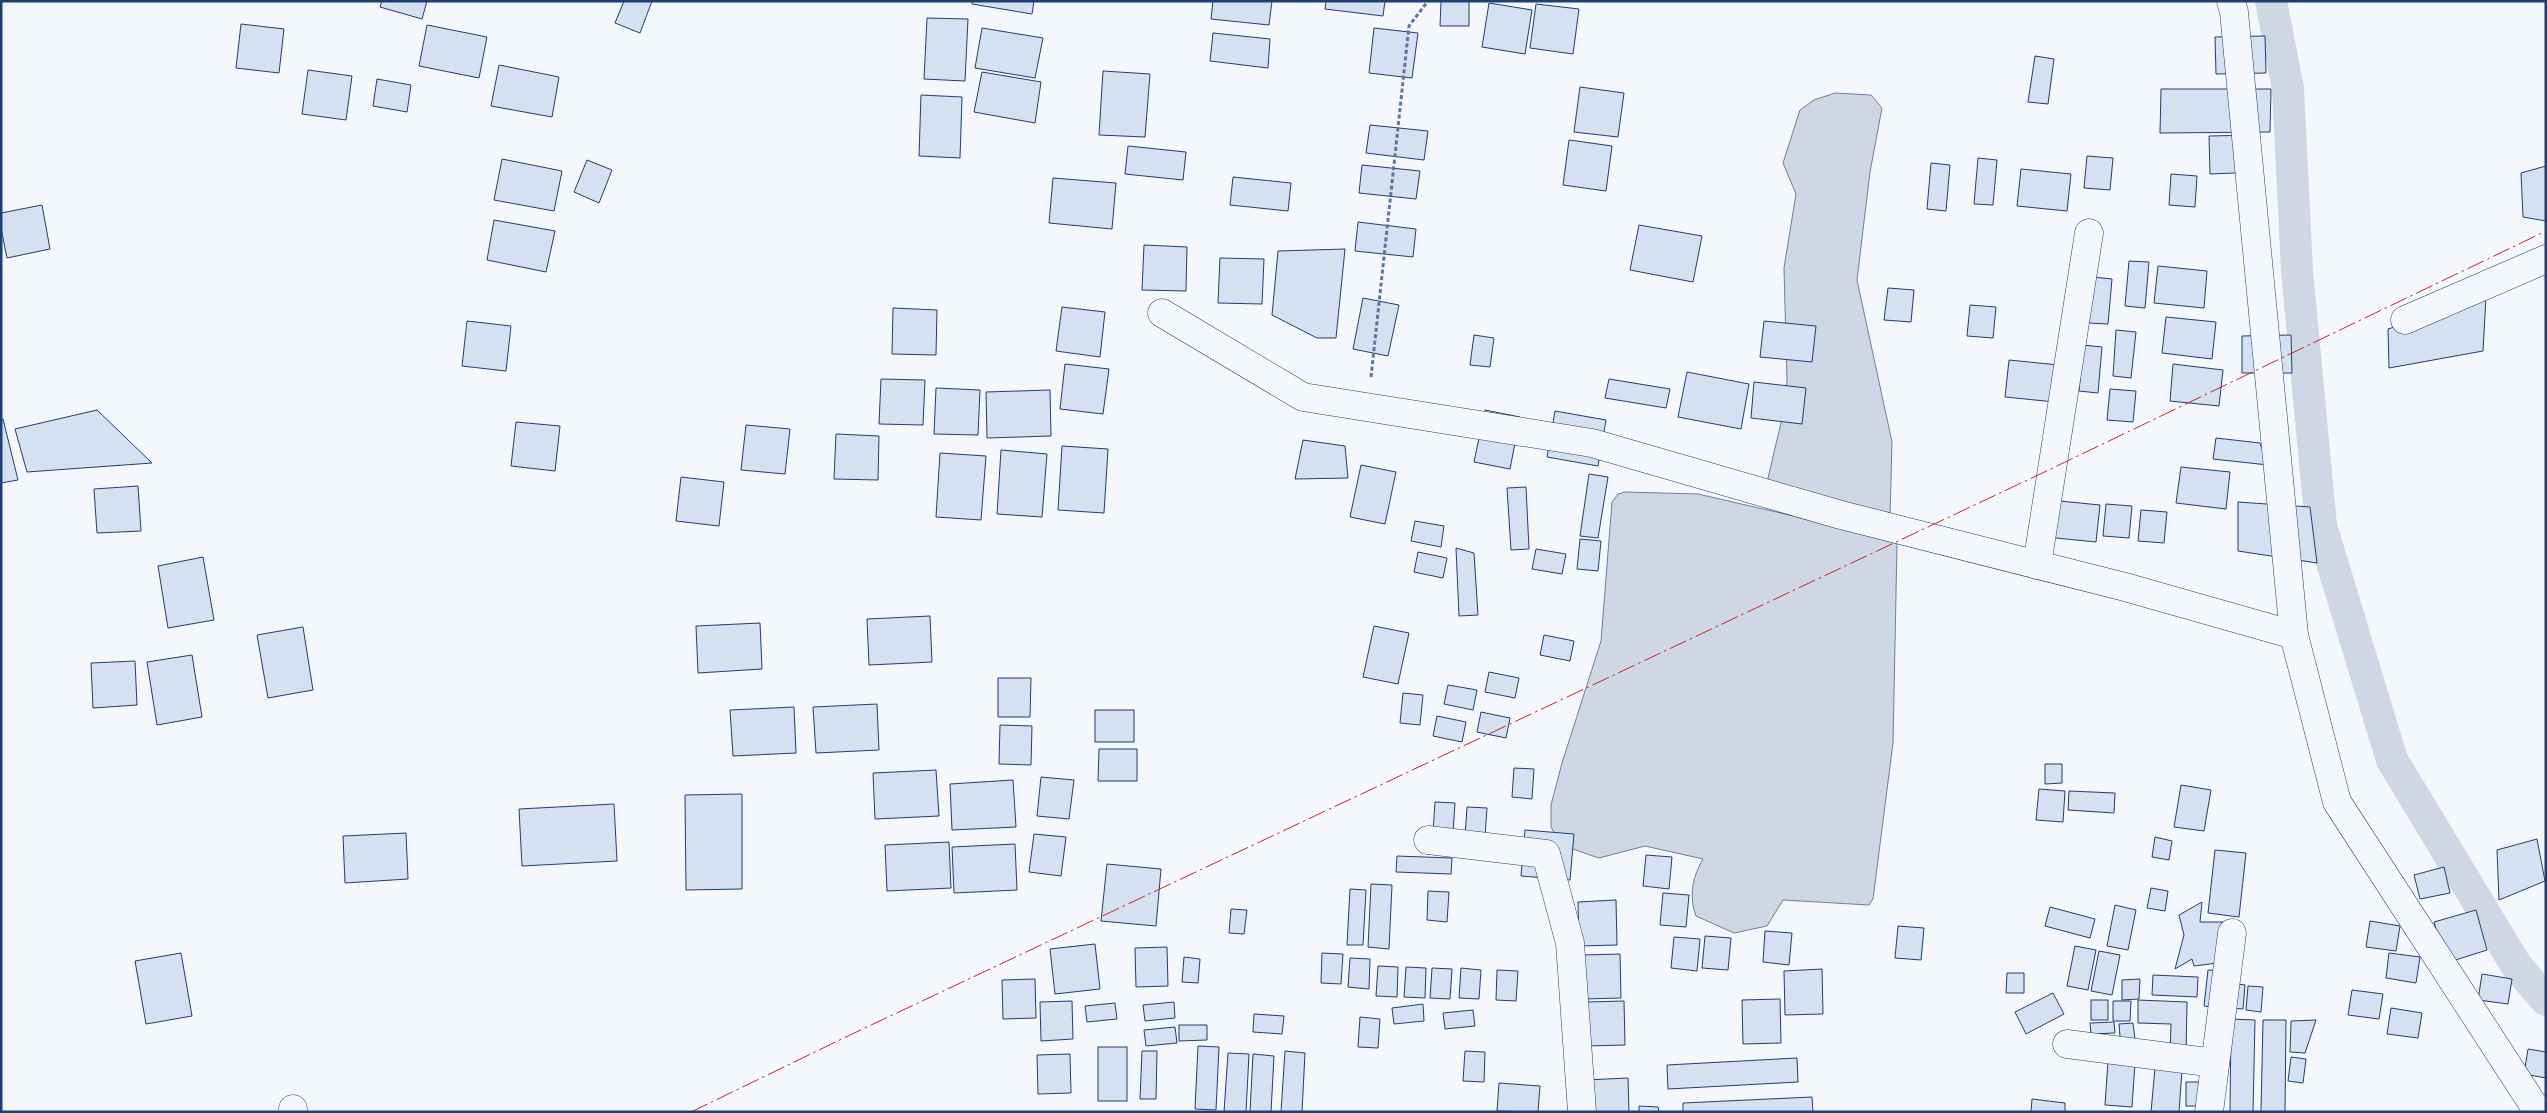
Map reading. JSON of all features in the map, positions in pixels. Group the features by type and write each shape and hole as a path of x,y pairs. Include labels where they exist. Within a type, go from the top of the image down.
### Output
{"street":[{"path":"2231,1 2294,635 2337,802 2538,1112"},
{"path":"2037,565 2089,233"},
{"path":"2405,320 2546,259"},
{"path":"1162,313 1303,397 1592,443 1841,514 2125,587 2294,635"},
{"path":"1428,840 1546,854 1570,943 1582,1112"},
{"path":"2209,1112 2232,933"},
{"path":"2067,1044 2215,1063"}],"path":[{"path":"1367,408 1409,26 1428,1"}],"shaded area":[{"path":"1835,93 1871,95 1882,108 1870,172 1857,280 1892,442 1890,517 1769,481 1768,478 1784,410 1787,380 1784,268 1796,194 1783,163 1800,110 1814,100"},
{"path":"1625,492 1698,494 1885,537 1897,544 1893,743 1873,899 1869,905 1783,900 1767,926 1734,933 1696,916 1692,894 1696,873 1703,859 1645,846 1599,858 1561,845 1551,827 1551,805 1562,763 1601,641 1612,502 1618,494"}],"building":[{"path":"382,1 427,1 422,19 380,7"},
{"path":"624,1 652,1 640,33 615,23"},
{"path":"972,1 1034,1 1032,14 972,4"},
{"path":"1213,1 1272,1 1269,25 1211,19"},
{"path":"1326,1 1385,1 1383,16 1325,9"},
{"path":"1441,1 1469,1 1469,26 1440,26"},
{"path":"1489,3 1532,10 1525,54 1482,47"},
{"path":"1536,4 1579,9 1573,54 1530,48"},
{"path":"927,18 968,19 965,81 924,79"},
{"path":"241,24 284,29 279,73 236,68"},
{"path":"427,25 487,37 479,78 419,66"},
{"path":"982,28 1043,38 1035,78 975,68"},
{"path":"1374,28 1418,33 1412,78 1369,73"},
{"path":"1213,33 1270,39 1268,68 1210,61"},
{"path":"2265,36 2266,73 2216,74 2215,37"},
{"path":"2035,56 2054,59 2048,104 2028,102"},
{"path":"499,65 559,77 552,117 491,106"},
{"path":"308,70 352,76 346,120 302,114"},
{"path":"1103,71 1150,74 1145,137 1099,135"},
{"path":"982,72 1041,82 1035,123 974,112"},
{"path":"377,79 411,85 407,112 373,106"},
{"path":"1580,87 1624,93 1618,137 1574,132"},
{"path":"2161,89 2271,89 2270,132 2160,133"},
{"path":"921,95 962,97 960,158 919,156"},
{"path":"1370,125 1428,131 1424,160 1366,153"},
{"path":"2259,135 2260,172 2210,174 2209,136"},
{"path":"1569,140 1612,146 1606,191 1563,185"},
{"path":"1128,146 1186,152 1183,180 1125,174"},
{"path":"2087,156 2113,158 2110,190 2084,188"},
{"path":"1978,158 1997,160 1993,205 1974,204"},
{"path":"502,159 562,171 554,211 494,200"},
{"path":"587,160 612,170 599,203 574,192"},
{"path":"1931,163 1950,165 1946,211 1927,209"},
{"path":"1362,165 1420,171 1416,199 1359,193"},
{"path":"2546,166 2546,221 2523,217 2521,173"},
{"path":"2021,169 2071,174 2067,211 2017,206"},
{"path":"2171,174 2197,176 2195,207 2169,205"},
{"path":"1233,177 1291,183 1288,211 1230,205"},
{"path":"1053,178 1116,183 1112,229 1049,223"},
{"path":"42,205 50,249 7,258 1,228 1,213"},
{"path":"494,220 555,231 546,272 487,260"},
{"path":"1358,222 1416,229 1413,257 1355,251"},
{"path":"1639,225 1702,236 1693,282 1630,270"},
{"path":"1144,245 1187,247 1186,291 1142,290"},
{"path":"1345,249 1336,338 1317,338 1272,315 1278,251"},
{"path":"1220,258 1264,259 1262,304 1218,303"},
{"path":"2129,261 2149,262 2145,308 2125,306"},
{"path":"2158,266 2207,271 2204,308 2154,303"},
{"path":"2093,277 2112,279 2108,324 2089,323"},
{"path":"1888,288 1914,290 1911,322 1884,320"},
{"path":"2486,297 2483,351 2389,368 2388,329"},
{"path":"1363,298 1399,305 1388,356 1353,349"},
{"path":"1970,305 1996,307 1993,338 1967,336"},
{"path":"1062,307 1105,312 1100,357 1056,351"},
{"path":"893,308 937,310 936,355 892,354"},
{"path":"2166,317 2216,322 2212,359 2162,353"},
{"path":"467,321 511,326 506,371 462,366"},
{"path":"1764,321 1816,326 1812,362 1760,357"},
{"path":"2116,330 2136,332 2131,378 2113,376"},
{"path":"1474,335 1494,338 1490,367 1470,365"},
{"path":"2291,335 2292,373 2242,373 2242,336"},
{"path":"2083,345 2102,347 2098,393 2079,391"},
{"path":"2009,360 2059,365 2055,402 2005,397"},
{"path":"1065,364 1109,369 1103,414 1060,409"},
{"path":"2173,364 2223,370 2219,406 2170,401"},
{"path":"1687,372 1749,384 1741,429 1678,417"},
{"path":"881,379 925,380 923,425 879,424"},
{"path":"1609,379 1670,389 1666,408 1605,398"},
{"path":"1754,382 1806,388 1802,424 1751,418"},
{"path":"936,388 980,390 978,435 934,434"},
{"path":"2110,389 2136,391 2133,422 2107,420"},
{"path":"1050,390 1051,436 987,438 986,392"},
{"path":"97,410 152,463 27,472 15,429"},
{"path":"1485,410 1520,417 1510,469 1474,462"},
{"path":"1555,411 1606,420 1598,466 1547,457"},
{"path":"1,419 3,419 18,480 1,483"},
{"path":"516,422 560,426 555,471 511,466"},
{"path":"746,425 790,429 785,474 741,470"},
{"path":"836,434 879,436 878,480 834,479"},
{"path":"2216,438 2260,443 2268,465 2213,459"},
{"path":"1303,440 1345,446 1348,478 1295,479"},
{"path":"1062,446 1108,449 1104,513 1058,510"},
{"path":"1001,450 1047,454 1042,517 997,514"},
{"path":"940,453 986,456 981,520 936,517"},
{"path":"1361,465 1396,472 1385,524 1350,517"},
{"path":"2181,467 2230,472 2226,509 2176,503"},
{"path":"1589,474 1608,477 1598,538 1580,536"},
{"path":"681,477 724,482 719,526 676,521"},
{"path":"138,486 141,531 97,533 94,489"},
{"path":"1526,487 1529,549 1511,550 1507,488"},
{"path":"2050,500 2100,505 2096,542 2046,537"},
{"path":"2238,502 2310,507 2317,563 2238,551"},
{"path":"2106,504 2132,506 2129,538 2103,536"},
{"path":"2141,510 2167,512 2164,543 2138,541"},
{"path":"1415,521 1444,526 1441,547 1411,541"},
{"path":"1580,539 1601,541 1598,571 1577,569"},
{"path":"1456,548 1474,553 1478,615 1459,616"},
{"path":"1536,549 1566,554 1562,574 1532,569"},
{"path":"1418,552 1447,558 1443,578 1414,572"},
{"path":"203,557 214,620 168,628 158,566"},
{"path":"930,616 932,662 869,665 867,619"},
{"path":"760,623 762,669 698,673 696,626"},
{"path":"1374,626 1409,633 1398,684 1363,677"},
{"path":"303,627 313,690 268,698 257,635"},
{"path":"1544,635 1574,641 1570,661 1540,655"},
{"path":"192,655 202,717 157,725 147,662"},
{"path":"135,661 137,705 93,708 91,663"},
{"path":"1489,672 1519,678 1515,698 1485,692"},
{"path":"998,678 1031,678 1030,717 998,717"},
{"path":"1448,685 1477,690 1473,710 1444,704"},
{"path":"1403,693 1423,695 1420,725 1400,723"},
{"path":"877,704 879,750 816,753 813,707"},
{"path":"794,707 796,753 733,756 730,710"},
{"path":"1095,710 1134,710 1134,742 1095,742"},
{"path":"1481,712 1510,718 1506,738 1477,732"},
{"path":"1437,716 1466,722 1462,742 1433,736"},
{"path":"1000,725 1032,726 1031,765 999,764"},
{"path":"1099,749 1137,749 1137,781 1098,781"},
{"path":"2045,764 2062,764 2062,783 2045,784"},
{"path":"1514,768 1534,769 1532,799 1512,797"},
{"path":"936,770 939,816 875,819 873,773"},
{"path":"1041,777 1074,780 1069,819 1037,816"},
{"path":"1013,780 1016,827 952,830 950,784"},
{"path":"2181,785 2211,790 2204,831 2174,827"},
{"path":"2039,789 2065,791 2063,822 2036,820"},
{"path":"2069,791 2115,793 2114,813 2068,810"},
{"path":"742,794 742,889 686,890 685,795"},
{"path":"1435,802 1455,803 1453,833 1433,832"},
{"path":"614,804 617,861 522,866 519,809"},
{"path":"1467,807 1487,808 1485,837 1465,836"},
{"path":"1525,830 1574,834 1570,880 1521,876"},
{"path":"406,833 408,879 345,883 343,836"},
{"path":"1034,834 1066,837 1061,876 1029,872"},
{"path":"2155,837 2172,841 2169,860 2152,857"},
{"path":"2537,839 2545,881 2499,900 2497,850"},
{"path":"949,842 951,888 887,891 885,845"},
{"path":"1015,844 1017,890 954,893 952,847"},
{"path":"2215,850 2246,853 2239,917 2208,913"},
{"path":"1646,855 1672,857 1669,889 1643,886"},
{"path":"1397,856 1452,858 1451,874 1396,872"},
{"path":"1107,864 1161,869 1156,926 1101,921"},
{"path":"2444,867 2450,893 2420,899 2414,875"},
{"path":"1371,884 1392,885 1389,949 1368,947"},
{"path":"2151,888 2168,891 2165,911 2147,908"},
{"path":"1350,889 1366,890 1363,945 1347,945"},
{"path":"1428,891 1449,892 1447,922 1427,920"},
{"path":"1663,893 1689,895 1686,927 1660,925"},
{"path":"1616,900 1617,945 1579,946 1578,902"},
{"path":"2202,902 2200,922 2223,922 2218,963 2194,966 2192,959 2175,969 2184,935 2179,915"},
{"path":"2115,905 2136,910 2128,950 2107,946"},
{"path":"2050,907 2095,919 2090,938 2045,926"},
{"path":"1231,909 1247,910 1244,934 1229,933"},
{"path":"2476,910 2487,950 2446,963 2434,922"},
{"path":"2370,921 2400,926 2396,951 2366,947"},
{"path":"1898,926 1924,928 1921,960 1895,958"},
{"path":"1765,931 1792,933 1789,965 1763,962"},
{"path":"1705,936 1731,938 1728,970 1702,968"},
{"path":"1674,937 1700,939 1697,971 1671,968"},
{"path":"1095,944 1100,989 1055,994 1050,949"},
{"path":"2075,946 2096,950 2088,990 2067,986"},
{"path":"1167,947 1168,986 1136,987 1135,948"},
{"path":"2099,951 2120,955 2112,995 2091,991"},
{"path":"181,953 192,1016 146,1024 135,961"},
{"path":"1322,953 1343,954 1341,984 1321,983"},
{"path":"2389,953 2420,957 2416,983 2386,978"},
{"path":"1620,954 1621,998 1583,999 1582,955"},
{"path":"1184,957 1200,959 1198,983 1182,982"},
{"path":"1350,958 1370,959 1369,989 1348,987"},
{"path":"1378,966 1398,967 1397,997 1376,996"},
{"path":"1406,967 1426,968 1425,998 1404,997"},
{"path":"1432,968 1452,969 1450,999 1430,998"},
{"path":"1461,968 1481,970 1479,999 1459,998"},
{"path":"1822,969 1823,1014 1785,1015 1784,971"},
{"path":"1497,970 1518,971 1516,1001 1496,1000"},
{"path":"2208,970 2224,971 2219,1008 2204,1006"},
{"path":"2007,973 2024,973 2024,993 2006,993"},
{"path":"2482,974 2512,979 2508,1004 2478,1000"},
{"path":"2153,975 2198,977 2197,997 2152,995"},
{"path":"1035,979 1036,1018 1003,1019 1002,980"},
{"path":"2140,979 2139,999 2122,1000 2122,980"},
{"path":"2230,983 2245,985 2243,1009 2228,1008"},
{"path":"2248,986 2263,987 2261,1012 2246,1010"},
{"path":"2352,990 2383,994 2379,1019 2348,1015"},
{"path":"2053,993 2064,1014 2026,1034 2015,1012"},
{"path":"1780,999 1781,1043 1743,1044 1742,1000"},
{"path":"2091,1000 2108,1000 2108,1020 2091,1020"},
{"path":"2138,1000 2187,1002 2186,1056 2170,1056 2171,1024 2138,1023"},
{"path":"1072,1001 1073,1039 1041,1041 1040,1002"},
{"path":"1624,1001 1625,1045 1587,1046 1586,1002"},
{"path":"2113,1001 2131,1001 2130,1021 2113,1021"},
{"path":"1174,1002 1175,1018 1145,1021 1143,1005"},
{"path":"1115,1003 1117,1019 1087,1022 1085,1006"},
{"path":"1423,1004 1424,1021 1394,1024 1392,1008"},
{"path":"2391,1008 2422,1013 2418,1038 2387,1034"},
{"path":"1473,1010 1475,1026 1445,1029 1443,1013"},
{"path":"1254,1014 1284,1016 1282,1034 1253,1032"},
{"path":"1360,1017 1380,1019 1378,1048 1358,1047"},
{"path":"2231,1019 2255,1020 2253,1112 2230,1112"},
{"path":"2263,1020 2286,1020 2285,1112 2261,1112"},
{"path":"2316,1020 2305,1053 2290,1052 2291,1021"},
{"path":"2114,1022 2115,1033 2091,1034 2090,1023"},
{"path":"2133,1023 2136,1047 2121,1049 2119,1024"},
{"path":"1179,1025 1207,1025 1207,1040 1179,1041"},
{"path":"1175,1027 1177,1043 1146,1046 1144,1030"},
{"path":"1198,1046 1219,1047 1216,1110 1195,1109"},
{"path":"1098,1047 1127,1047 1127,1101 1098,1101"},
{"path":"2528,1049 2546,1052 2546,1078 2524,1074"},
{"path":"1142,1051 1157,1051 1156,1099 1140,1099"},
{"path":"1285,1051 1305,1053 1302,1112 1281,1112"},
{"path":"1465,1051 1485,1052 1484,1082 1463,1081"},
{"path":"1228,1053 1249,1054 1246,1112 1224,1112"},
{"path":"1070,1054 1071,1093 1038,1094 1037,1055"},
{"path":"1253,1054 1274,1056 1271,1112 1250,1112"},
{"path":"2291,1057 2306,1059 2303,1083 2288,1081"},
{"path":"1797,1058 1798,1082 1668,1089 1667,1065"},
{"path":"2108,1061 2135,1063 2132,1107 2105,1105"},
{"path":"2155,1068 2182,1070 2179,1112 2151,1112"},
{"path":"1628,1078 1629,1112 1587,1112 1585,1080"},
{"path":"2186,1082 2201,1082 2201,1106 2186,1106"},
{"path":"1499,1083 1540,1086 1538,1112 1497,1111"},
{"path":"1812,1097 1813,1112 1683,1112 1683,1103"},
{"path":"2032,1099 2065,1103 2065,1112 2031,1112"},
{"path":"1639,1106 1658,1107 1659,1112 1639,1112"}],"waterway":[{"path":"2271,1 2288,89 2297,271 2321,526 2392,760 2516,965 2546,1000"}],"power":[{"path":"691,1112 850,1035 2034,477 2546,231"}]}
